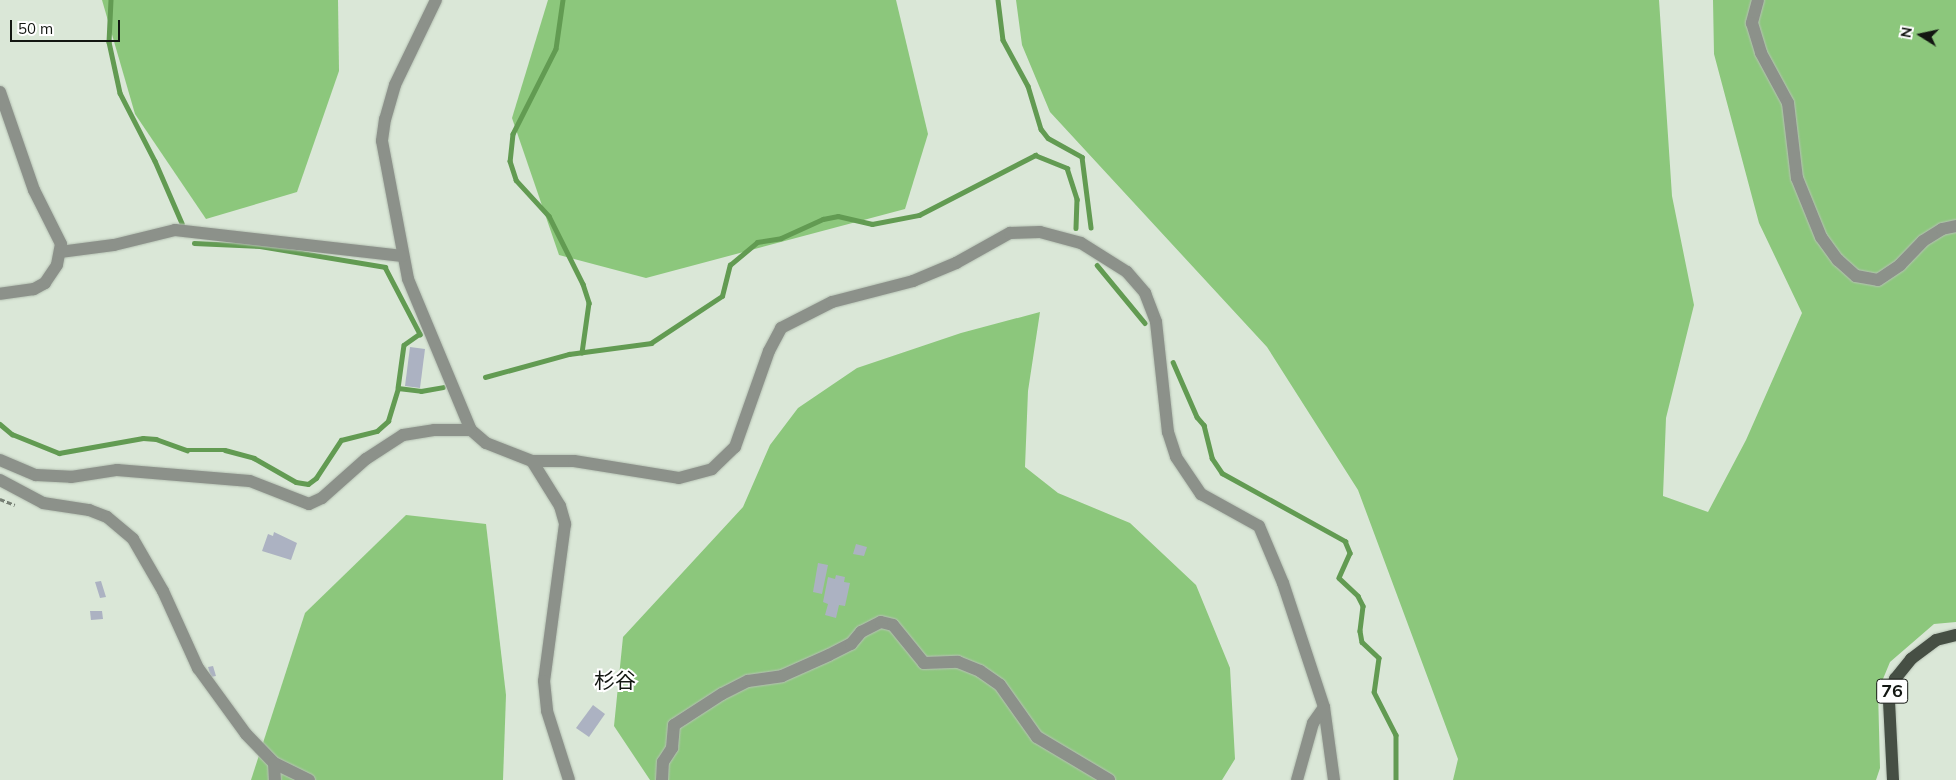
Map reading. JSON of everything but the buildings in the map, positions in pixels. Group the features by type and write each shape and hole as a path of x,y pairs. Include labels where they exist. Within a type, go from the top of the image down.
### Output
{"main road":[{"name":"76","path":"1893,780 1889,701 1895,679 1911,659 1936,640 1956,635"}],"street":[{"path":"436,0 396,85 384,119 382,141 388,185 408,279 471,430 486,443 532,461 574,461 679,478 712,469 735,447 769,352 781,328 832,302 913,281 956,263 1010,233 1040,232 1081,243 1126,272 1145,293 1156,322 1168,432 1176,457 1201,494 1259,526 1283,583 1324,707 1334,780"},
{"path":"1758,0 1752,23 1761,53 1788,103 1797,178 1821,237 1838,260 1856,276 1878,280 1900,265 1923,241 1942,229 1956,226"},
{"path":"0,92 34,190 61,244 57,265 45,283 34,289 0,294"},
{"path":"60,252 114,245 175,230 403,256"},
{"path":"0,460 36,475 71,477 117,470 250,481 310,504 322,498 366,459 404,435 434,430 471,430"},
{"path":"532,461 560,506 565,524 544,681 547,711 565,780"},
{"path":"0,480 43,503 89,510 107,517 133,539 163,591 198,668 246,734 274,763 309,780"},
{"path":"662,780 663,762 672,748 674,726 722,694 748,681 782,676 829,655 851,644 861,632 881,622 892,625 924,664 958,662 980,670 1000,685 1037,737 1109,780"},
{"path":"1298,780 1313,723 1324,707"},
{"path":"274,763 276,780"}],"green space":[{"path":"102,0 338,0 339,71 297,192 206,219 135,114"},
{"path":"548,0 896,0 928,134 905,209 646,278 559,255 512,118"},
{"path":"1016,0 1659,0 1672,196 1694,305 1666,418 1663,496 1708,512 1746,440 1802,313 1759,223 1714,54 1713,0 1956,0 1956,622 1934,624 1890,662 1878,691 1880,768 1876,780 1453,780 1458,759 1358,490 1267,347 1050,112 1022,45"},
{"path":"1040,312 1028,391 1025,467 1058,493 1130,523 1196,585 1230,668 1235,759 1222,780 650,780 614,726 623,637 743,507 770,445 798,408 857,368 961,333"},
{"path":"406,515 486,524 506,695 503,780 251,780 305,613"}],"waterway":[{"path":"111,0 109,42 120,93 155,161 182,223"},
{"path":"563,0 556,49 513,134 510,161 516,180 549,216 583,284 589,303 582,353"},
{"path":"998,0 1003,40 1028,86 1041,129 1048,138 1082,157 1091,227"},
{"path":"485,377 569,354 651,343 722,296 730,265 757,242 781,238 823,219 838,216 872,224 919,215 1035,155 1067,168 1077,199 1076,228"},
{"path":"194,243 260,246 385,267 420,334 404,345 398,388"},
{"path":"1097,265 1145,323"},
{"path":"1173,362 1197,417 1204,425 1212,458 1222,473 1345,541 1350,553 1339,578 1358,596 1363,606 1360,631 1362,642 1379,658 1374,692 1396,735 1396,780"},
{"path":"0,424 12,434 59,453 143,438 156,439 187,450 225,450 254,458 296,482 308,484 316,478 341,440 377,431 388,421 398,388 421,391 443,387"}],"district":[{"name":"杉谷","path":"615,680"}]}
